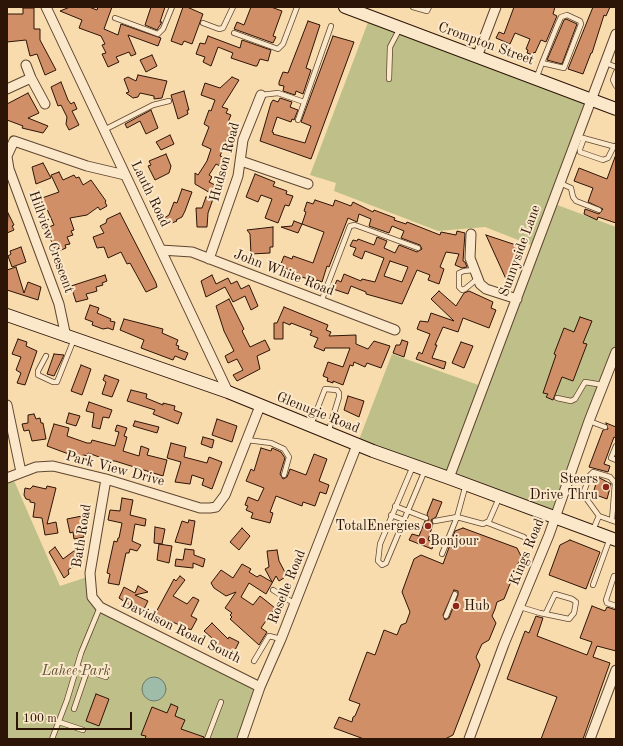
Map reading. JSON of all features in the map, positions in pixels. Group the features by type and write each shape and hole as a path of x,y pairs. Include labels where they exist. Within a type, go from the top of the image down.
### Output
{"street":[{"name":"Lauth Road","path":"46,7 228,392"},
{"path":"477,57 496,7"},
{"name":"Crompton Street","path":"353,8 400,28 616,109"},
{"name":"Sunnyside Lane","path":"449,478 560,183 581,137 592,100 616,34"},
{"path":"26,65 44,104"},
{"path":"7,89 31,78"},
{"name":"Hudson Road","path":"209,259 238,176 243,140 261,96"},
{"name":"Hillview Crescent","path":"70,338 10,169 7,156 11,139 87,166 125,175"},
{"path":"241,161 308,184"},
{"path":"471,234 470,258 480,284 486,289 517,299"},
{"name":"John White Road","path":"161,250 182,250 209,259 395,330"},
{"name":"Glenugie Road","path":"7,315 228,392 328,434 613,539"},
{"name":"Kings Road","path":"469,739 555,518 589,421 616,352"},
{"path":"7,405 21,472"},
{"path":"247,440 260,406"},
{"name":"Park View Drive","path":"7,478 21,472 46,466 106,479 200,508 216,506 225,495 247,440"},
{"name":"Roselle Road","path":"242,739 260,687 281,639 357,445"},
{"name":"Bath Road","path":"92,597 90,572 106,479"},
{"name":"Davidson Road South","path":"92,597 100,607 260,687"},
{"path":"590,739 616,670"}],"lane":[{"path":"115,18 158,34 163,29 172,7"},
{"path":"203,23 219,29 223,28 233,7"},
{"path":"234,33 278,49 282,44 297,7"},
{"path":"413,7 427,11 429,7"},
{"path":"536,79 542,63 560,17 567,15 580,21 580,25 564,68 542,63"},
{"path":"298,120 331,26"},
{"path":"389,79 390,48 400,28"},
{"path":"606,63 616,67"},
{"path":"616,72 613,80 616,86"},
{"path":"261,96 278,93 304,102"},
{"path":"104,130 153,105 169,101"},
{"path":"581,137 615,146 608,158 603,160 580,152 581,137"},
{"path":"560,183 571,188 573,197 576,201 600,210"},
{"path":"321,302 350,226 355,225 418,248"},
{"path":"474,270 463,271 459,274 459,287 462,290 465,289 477,279"},
{"path":"46,356 38,371 38,375 53,382 57,382 70,338"},
{"path":"557,398 571,401 575,399 585,382 603,384"},
{"path":"310,426 325,389 337,390 339,392 339,397 328,434"},
{"path":"589,421 605,427"},
{"path":"247,440 271,443 287,451 289,457 284,475"},
{"path":"616,446 612,458 616,460"},
{"path":"413,466 380,544 378,561 382,565 386,563 425,470"},
{"path":"593,472 610,477 615,483 614,521 599,516 583,494 590,475 593,472"},
{"path":"442,554 457,517 466,484"},
{"path":"488,522 499,497"},
{"path":"395,506 426,518"},
{"path":"391,515 404,520"},
{"path":"593,532 599,516"},
{"path":"435,521 457,517 479,524 488,522 524,537"},
{"path":"593,586 613,539"},
{"path":"614,576 606,600 607,603 616,606"},
{"path":"273,590 295,604"},
{"path":"446,616 455,594"},
{"path":"520,607 546,613 571,618 576,602 572,599 555,594 546,613"},
{"path":"52,739 100,607"},
{"path":"254,661 269,636 281,639"},
{"path":"77,667 106,677"},
{"path":"74,709 87,671"},
{"path":"207,739 221,702"},
{"path":"59,722 83,730"}],"green space":[{"path":"370,17 591,100 552,203 616,227 616,351 555,518 357,445 392,354 484,387 536,247 485,227 438,231 334,191 336,183 310,175"},
{"name":"Lahee Park","path":"12,476 60,586 90,576 90,583 101,607 261,687 242,739 7,739 7,478"}],"shaded area":[{"path":"154,677 162,681 166,689 162,697 154,701 146,697 142,689 146,681"}],"building":[{"path":"70,7 89,7 97,10 98,7 112,7 104,29 118,35 121,24 161,38 158,46 128,35 136,54 131,56 129,52 116,57 119,62 108,67 102,54 106,53 102,45 105,44 101,36 79,28 82,20 60,11"},
{"path":"151,7 165,7 160,22 162,22 157,30 145,25"},
{"path":"183,7 187,7 203,14 192,44 184,41 182,45 171,41"},
{"path":"251,7 271,7 282,11 273,36 276,37 273,43 234,29 237,22 244,25"},
{"path":"514,7 555,7 553,14 557,16 546,42 541,40 533,55 527,53 528,50 526,49 530,39 515,33 510,44 496,38 499,32 504,34"},
{"path":"593,7 610,7 606,16 604,15 592,53 583,74 568,69"},
{"path":"23,8 34,8 34,29 40,29 40,40 56,70 45,75 37,54 30,56 26,40 7,42 7,14 23,14"},
{"path":"566,19 577,24 562,64 547,60 564,20"},
{"path":"308,21 320,25 306,68 311,70 303,94 296,91 295,95 283,91 284,86 279,85 279,82 283,72 288,73"},
{"path":"208,36 240,48 242,40 271,50 268,61 260,59 257,66 255,66 231,58 233,53 218,47 211,66 203,62 205,57 196,54 200,43 205,44"},
{"path":"333,36 354,42 311,159 260,141 271,103 273,100 278,102 280,98 292,102 290,107 298,110 294,120 292,119 291,122 277,117 272,132 274,133 273,134 305,143 311,126 301,122"},
{"path":"152,55 157,66 146,72 140,60"},
{"path":"138,75 167,81 162,98 154,99 154,96 140,93 138,97 133,98 126,93 129,92 124,79 128,77 136,81"},
{"path":"232,77 239,80 222,107 228,109 226,113 231,115 228,122 233,124 220,156 223,157 220,166 216,164 209,175 212,177 209,182 217,186 212,194 195,184 195,173 198,175 207,161 211,149 202,145 209,127 204,124 209,110 211,111 215,100 201,95 205,83 220,88"},
{"path":"61,82 68,100 71,104 74,102 77,109 72,111 79,125 69,130 66,124 67,117 61,105 58,106 51,87"},
{"path":"184,91 189,110 187,110 188,114 178,119 171,95"},
{"path":"28,93 39,113 28,118 48,126 43,133 22,128 23,126 7,120 7,104"},
{"path":"151,110 158,128 146,134 140,121 127,128 125,124"},
{"path":"170,135 174,144 161,150 156,142"},
{"path":"166,154 171,166 169,173 155,180 148,166 151,165 149,161"},
{"path":"615,157 616,223 598,217 597,220 584,214 585,209 599,214 603,209 588,202 593,188 574,181 579,168 607,179"},
{"path":"43,163 51,178 36,184 32,167"},
{"path":"59,172 63,180 74,175 76,178 79,177 83,185 91,180 106,201 107,206 100,210 98,207 87,215 70,218 74,230 71,231 73,235 67,237 70,244 65,245 66,248 56,252 46,228 54,225 42,198 59,192 51,175"},
{"path":"255,174 275,182 273,186 287,191 286,194 293,196 289,206 285,205 278,223 265,218 272,199 261,195 258,202 246,197"},
{"path":"182,189 192,192 185,211 182,217 176,220 177,221 164,226 161,220 169,215 174,202 177,203"},
{"path":"206,197 213,199 208,213 207,227 197,227 196,208 202,208"},
{"path":"315,200 333,206 335,200 351,206 353,202 373,212 374,210 395,218 394,220 406,224 407,222 440,235 441,232 456,235 457,231 465,233 463,261 467,267 462,268 455,265 459,254 446,252 440,267 444,269 439,284 428,280 430,275 417,270 402,304 366,294 366,292 351,286 348,294 333,289 337,280 341,282 344,274 361,281 362,279 375,282 384,258 365,251 362,259 353,255 356,248 350,246 353,240 357,241 358,239 374,245 377,237 387,241 384,248 395,253 399,245 417,252 422,249 420,245 401,238 404,231 392,226 389,233 369,226 371,219 359,214 357,222 348,218 329,267 327,266 322,282 317,280 316,282 302,277 301,280 294,277 296,273 280,266 284,256 292,259 293,256 313,263 324,232 302,224 306,212 304,211 307,202 313,204","holes":["390,261 408,267 402,282 384,276"]},
{"path":"8,213 14,225 12,226 14,230 7,233"},
{"path":"120,213 156,283 157,287 146,292 130,263 127,264 121,252 108,258 104,247 97,248 93,237 104,233 100,226 106,223 107,219"},
{"path":"294,221 302,224 298,233 281,227 292,226"},
{"path":"273,227 273,247 270,247 270,253 251,254 250,234 247,230"},
{"path":"486,235 519,246 506,279"},
{"path":"21,247 26,262 12,267 8,256 11,254 10,251"},
{"path":"16,267 24,293 28,282 41,287 38,300 7,290 7,270"},
{"path":"105,275 107,281 102,283 103,285 96,287 97,291 86,294 88,299 76,302 71,286"},
{"path":"212,275 216,284 228,278 231,284 237,281 241,289 249,285 258,306 251,310 245,296 233,302 225,287 206,297 201,281"},
{"path":"439,291 456,306 464,293 469,291 493,302 491,308 496,310 489,328 463,318 458,332 443,327 435,345 437,345 432,358 446,362 444,369 416,359 419,352 422,354 430,334 417,329 420,321 428,322 431,313 454,321 431,299"},
{"path":"229,299 244,329 242,331 250,347 265,340 270,350 257,356 260,369 237,381 233,375 243,370 237,359 228,363 225,356 234,351 224,331 216,306"},
{"path":"90,305 99,308 97,313 111,319 110,321 115,322 113,330 108,328 103,329 92,325 93,322 85,319"},
{"path":"284,307 328,325 326,330 331,332 329,336 356,335 356,344 368,349 374,341 390,346 381,368 367,363 365,367 354,362 353,366 350,365 343,385 333,381 333,383 327,381 328,378 323,376 328,362 343,367 350,348 325,348 324,351 314,347 318,338 310,335 312,331 291,323 290,325 283,322 283,339 274,339 274,323 277,323"},
{"path":"580,317 592,321 583,343 587,344 573,381 562,377 553,400 546,397 548,394 543,393 556,355 554,354 564,328 574,332"},
{"path":"124,319 163,329 162,333 178,340 176,345 179,346 178,349 188,353 185,360 175,356 173,360 141,348 144,340 120,330"},
{"path":"18,339 27,342 26,346 37,351 25,385 17,383 21,373 16,370 21,357 12,354"},
{"path":"402,340 408,342 404,357 393,353 396,345 400,345"},
{"path":"461,342 473,346 464,368 452,363"},
{"path":"54,354 64,355 54,376 47,374"},
{"path":"81,365 91,369 82,395 71,391"},
{"path":"105,375 119,380 112,397 102,394 106,382 103,380"},
{"path":"131,390 147,394 146,398 163,405 163,403 175,406 174,410 182,413 178,424 153,414 155,410 127,401"},
{"path":"348,396 364,401 359,417 344,410"},
{"path":"89,402 112,410 109,418 103,417 100,429 92,427 94,413 86,411"},
{"path":"69,413 80,416 76,426 66,423"},
{"path":"34,414 36,419 40,418 41,423 43,423 46,439 32,441 29,430 24,431 22,424 28,423 28,415"},
{"path":"217,419 237,426 232,442 212,435"},
{"path":"135,421 159,427 157,433 133,426"},
{"path":"606,423 616,427 616,438 614,437 604,464 610,466 608,472 589,467 603,430 608,429"},
{"path":"54,424 69,428 67,436 87,443 91,443 92,440 115,446 119,432 115,431 117,425 127,428 124,436 127,437 123,451 139,456 141,446 149,449 147,455 167,460 163,476 115,461 108,461 108,463 101,461 102,458 88,453 88,456 83,455 82,459 47,446"},
{"path":"203,437 214,440 212,448 201,444"},
{"path":"171,443 186,447 184,457 207,463 209,457 222,462 212,489 202,485 204,479 192,475 190,484 175,482 181,462 167,458"},
{"path":"261,448 271,451 272,448 281,452 285,458 280,474 283,479 287,477 290,469 306,475 314,454 327,459 319,481 329,485 326,494 320,492 315,506 303,502 302,506 276,496 270,512 273,513 270,523 251,518 253,513 246,510 248,506 245,505 248,497 258,501 264,488 246,481 251,469 254,471"},
{"path":"598,477 611,484 607,499 596,495 594,490"},
{"path":"33,486 46,489 47,486 56,488 47,524 56,522 58,533 45,535 42,518 33,517 35,503 30,502 30,500 26,499 24,495 25,488 30,489"},
{"path":"122,498 133,500 130,515 146,519 145,526 135,524 132,541 141,545 137,551 130,549 129,553 126,553 119,585 108,583 110,574 107,573 114,541 117,542 119,538 122,523 108,520 110,510 120,511"},
{"path":"433,499 442,502 436,517 431,520 433,524 428,540 434,542 432,549 409,540 412,534 419,536 425,521 429,520 427,514"},
{"path":"82,516 84,537 74,539 73,532 70,533 67,519"},
{"path":"189,520 195,521 191,545 175,542 182,521 188,523"},
{"path":"155,527 165,529 162,544 154,543"},
{"path":"242,528 250,536 239,550 230,542"},
{"path":"463,528 517,548 521,556 504,599 497,602 492,616 496,623 489,640 482,644 476,657 480,665 453,735 445,739 364,739 334,728 339,717 352,722 353,717 355,716 360,704 349,700 367,652 375,655 384,630 397,635 401,625 406,623 410,612 402,592 414,559 421,555 443,564 455,531","holes":["454,590 458,591 458,595 449,618 445,620 443,615"]},
{"path":"570,540 600,552 586,589 549,575 560,545"},
{"path":"159,544 172,546 169,563 157,560"},
{"path":"55,547 63,559 78,548 83,556 75,561 77,564 68,570 69,574 64,578 49,552"},
{"path":"185,549 194,550 194,555 205,559 203,567 193,563 193,568 175,566 176,559 183,560"},
{"path":"277,550 279,561 287,576 279,581 276,576 266,594 249,583 241,597 253,605 260,596 275,608 261,628 267,632 259,645 230,619 232,617 230,615 232,613 225,608 236,592 226,596 214,588 211,583 221,570 233,578 242,564 251,569 249,572 257,577 260,575 272,582 265,569 269,567 267,551"},
{"path":"180,576 185,580 173,596 187,604 193,597 199,600 191,616 197,619 191,630 168,620 167,623 154,616 174,579 176,581"},
{"path":"138,586 148,592 135,595 148,601 144,609 132,604 131,606 119,598 124,587 135,593"},
{"path":"592,606 605,611 607,607 616,610 616,651 597,646 593,657 610,663 583,739 541,739 557,697 507,679 525,631 529,633 536,616 543,618 537,636 587,655 592,642 580,638"},
{"path":"212,623 228,639 229,637 239,642 233,654 214,646 210,640 212,638 204,631"},
{"path":"96,694 109,699 99,726 86,721"},
{"path":"171,704 178,707 175,716 185,720 181,729 204,737 203,739 145,739 146,736 141,735 152,707 167,713"}],"place":[{"name":"Steers Drive Thru","path":"606,487"},
{"name":"TotalEnergies","path":"428,526"},
{"name":"Bonjour","path":"422,541"},
{"name":"Hub","path":"456,606"}]}
